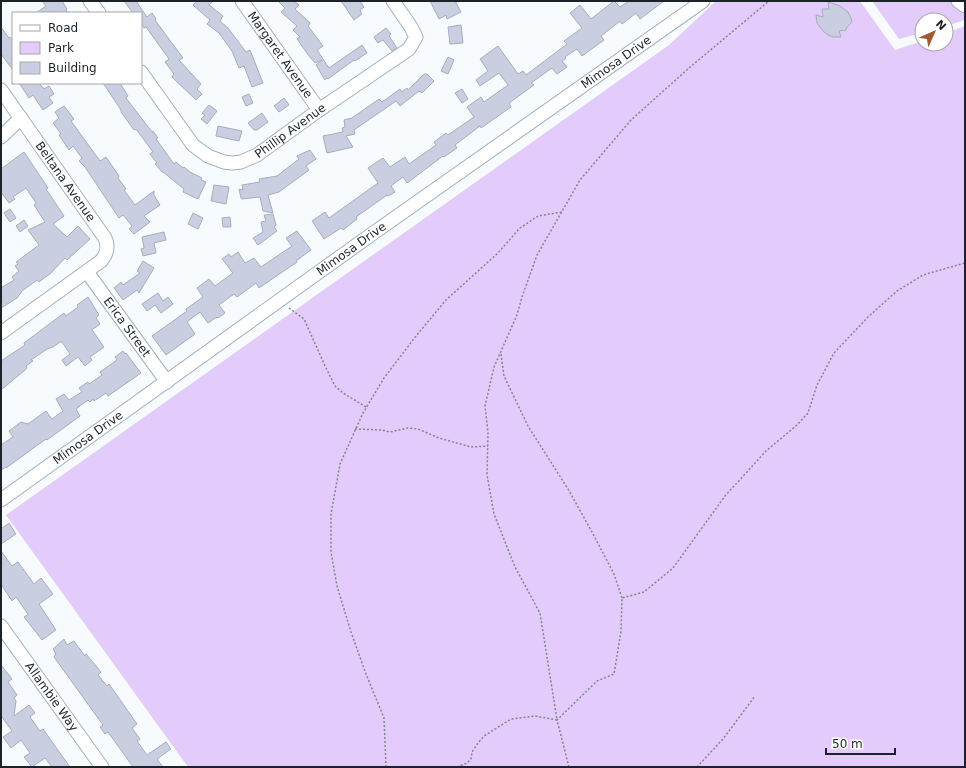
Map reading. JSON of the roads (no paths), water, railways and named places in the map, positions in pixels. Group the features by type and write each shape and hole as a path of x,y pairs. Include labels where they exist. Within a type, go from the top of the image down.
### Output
{"street":[{"path":"90,1 98,12"},
{"name":"Margaret Avenue","path":"242,1 319,110"},
{"name":"Phillip Avenue","path":"142,73 193,145 208,156 224,162 241,162 257,155 413,45 416,37 393,1"},
{"name":"Mimosa Drive","path":"1,500 703,1"},
{"path":"958,1 965,6"},
{"name":"Beltana Avenue","path":"1,90 105,238 108,248 104,258 87,272 1,333"},
{"path":"1,137 21,118"},
{"name":"Erica Street","path":"87,272 167,382"},
{"name":"Allambie Way","path":"1,626 102,767"}]}
